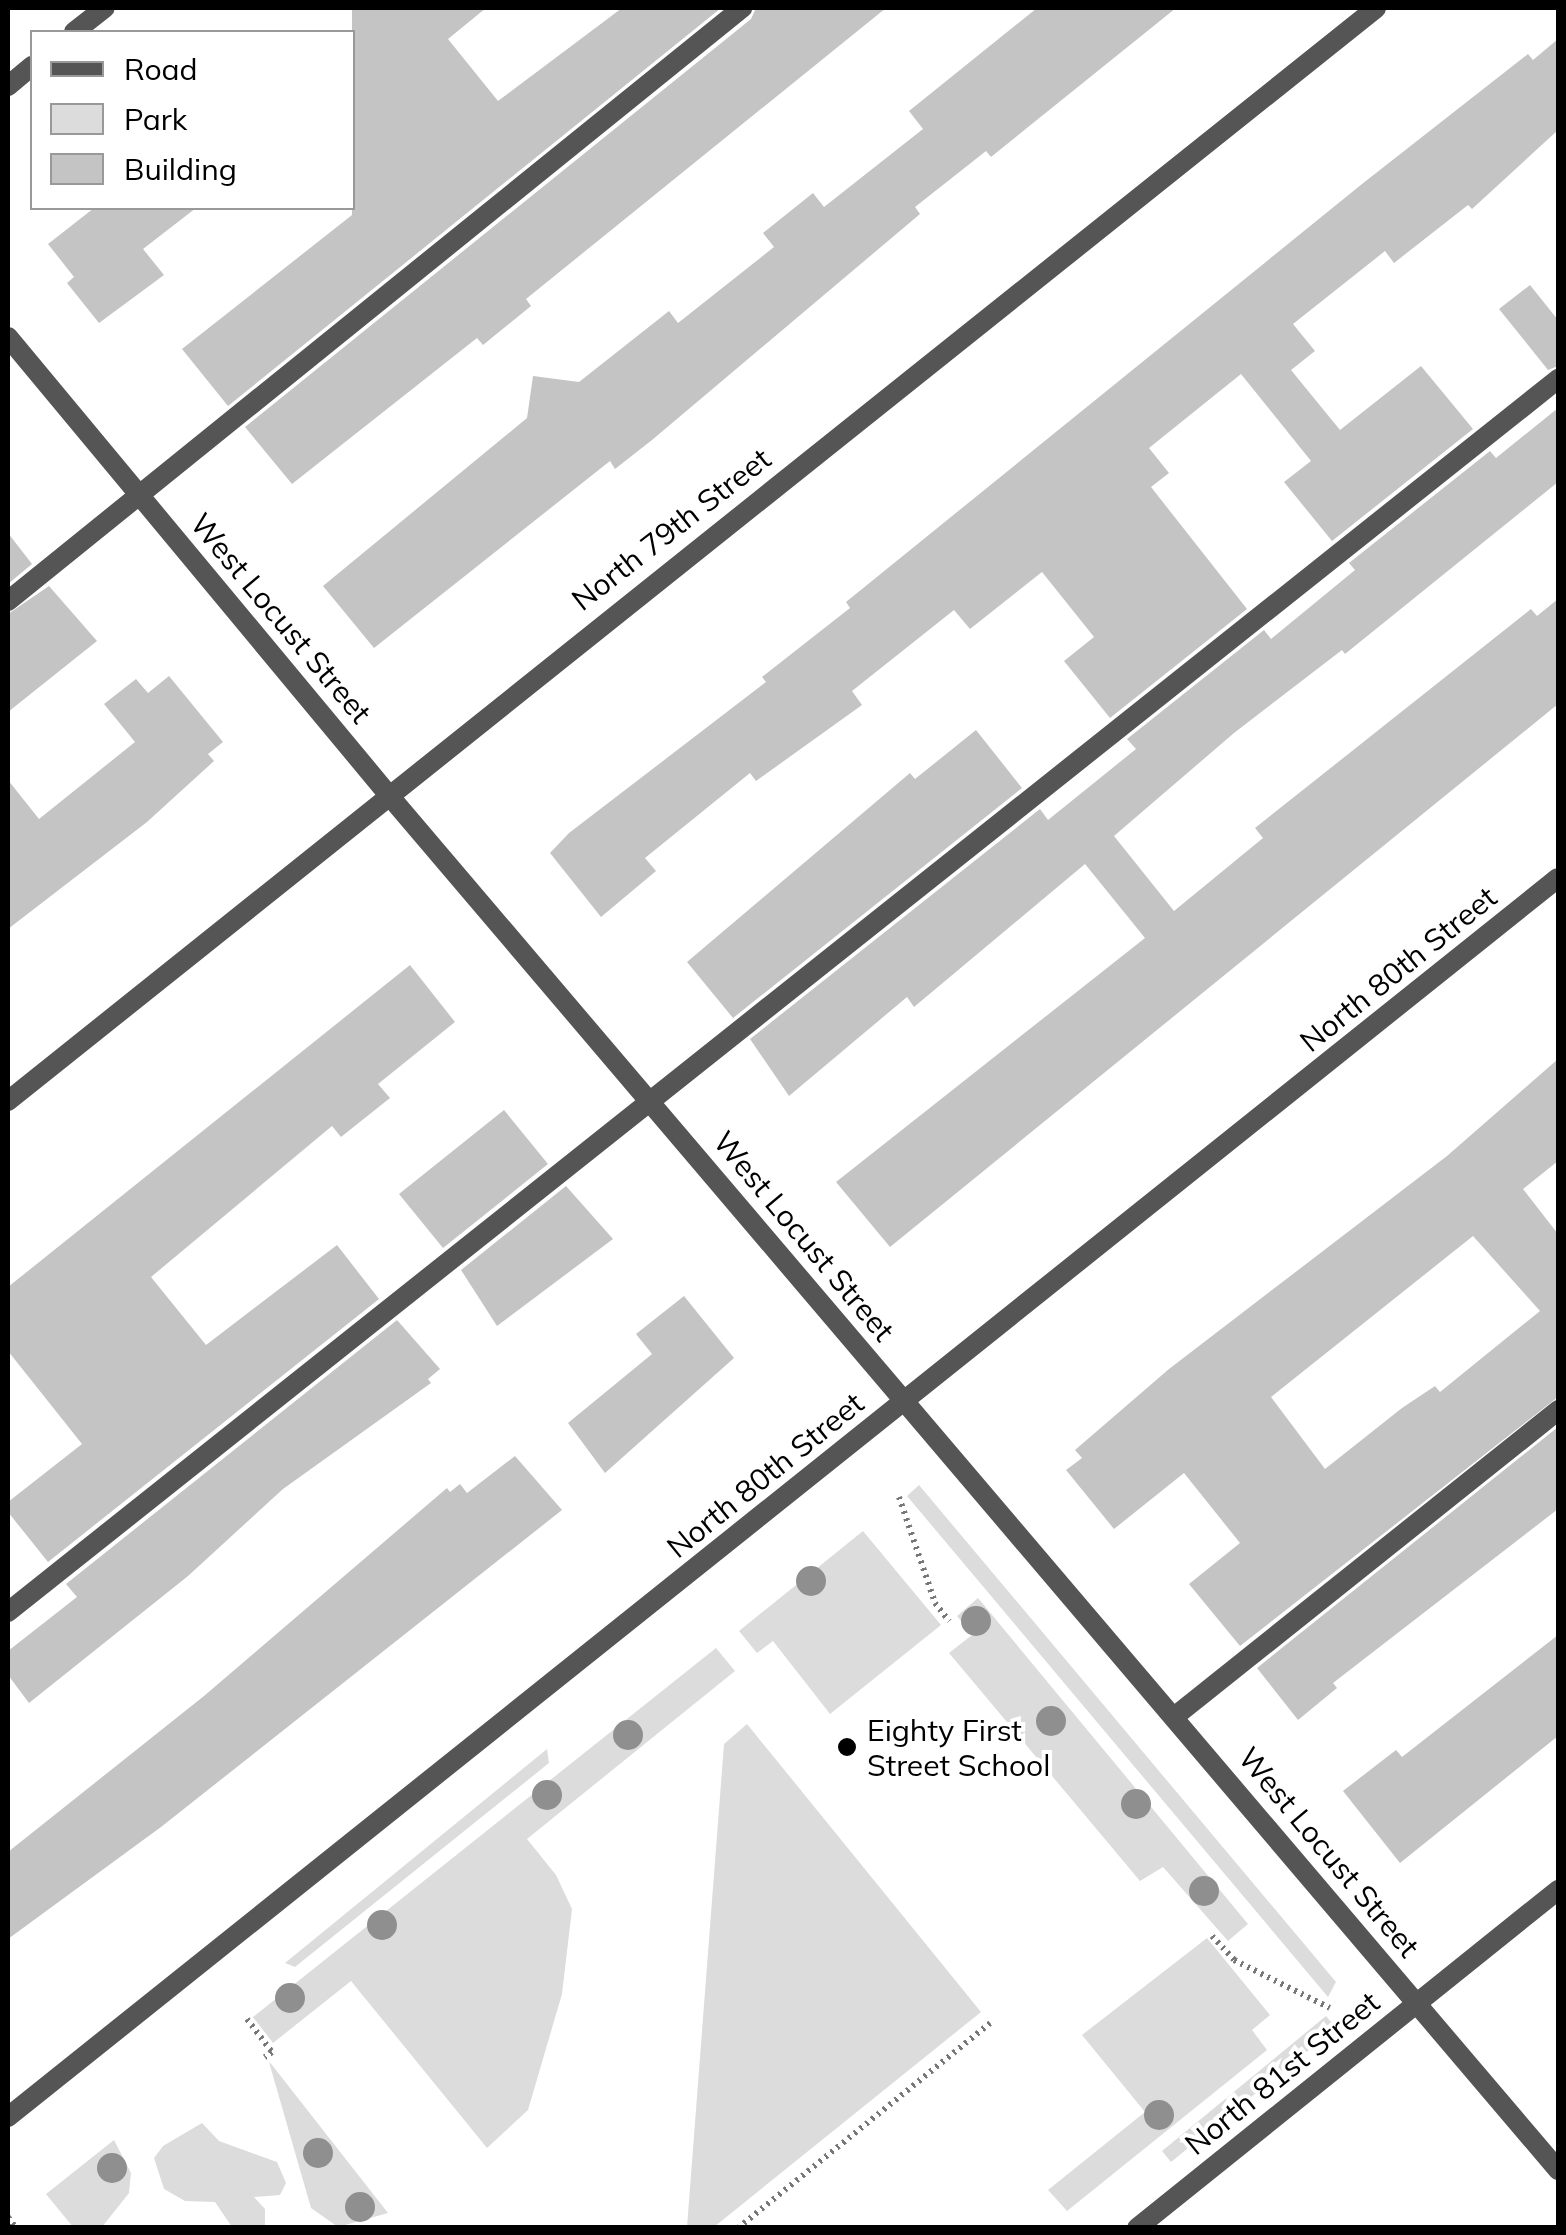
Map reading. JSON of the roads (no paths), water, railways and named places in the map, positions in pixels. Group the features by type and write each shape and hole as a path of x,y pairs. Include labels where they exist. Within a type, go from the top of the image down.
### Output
{"street":[{"path":"77,30 106,8"},
{"path":"8,601 742,8"},
{"name":"North 79th Street","path":"8,1100 387,793 1376,8"},
{"path":"8,86 30,68"},
{"name":"West Locust Street","path":"8,337 387,793 1558,2170"},
{"path":"8,1612 1558,379"},
{"name":"North 80th Street","path":"8,2117 1558,878"},
{"path":"1174,1716 1558,1410"},
{"name":"North 81st Street","path":"1137,2228 1558,1890"}],"place":[{"name":"Eighty First Street School","path":"847,1747"}]}
